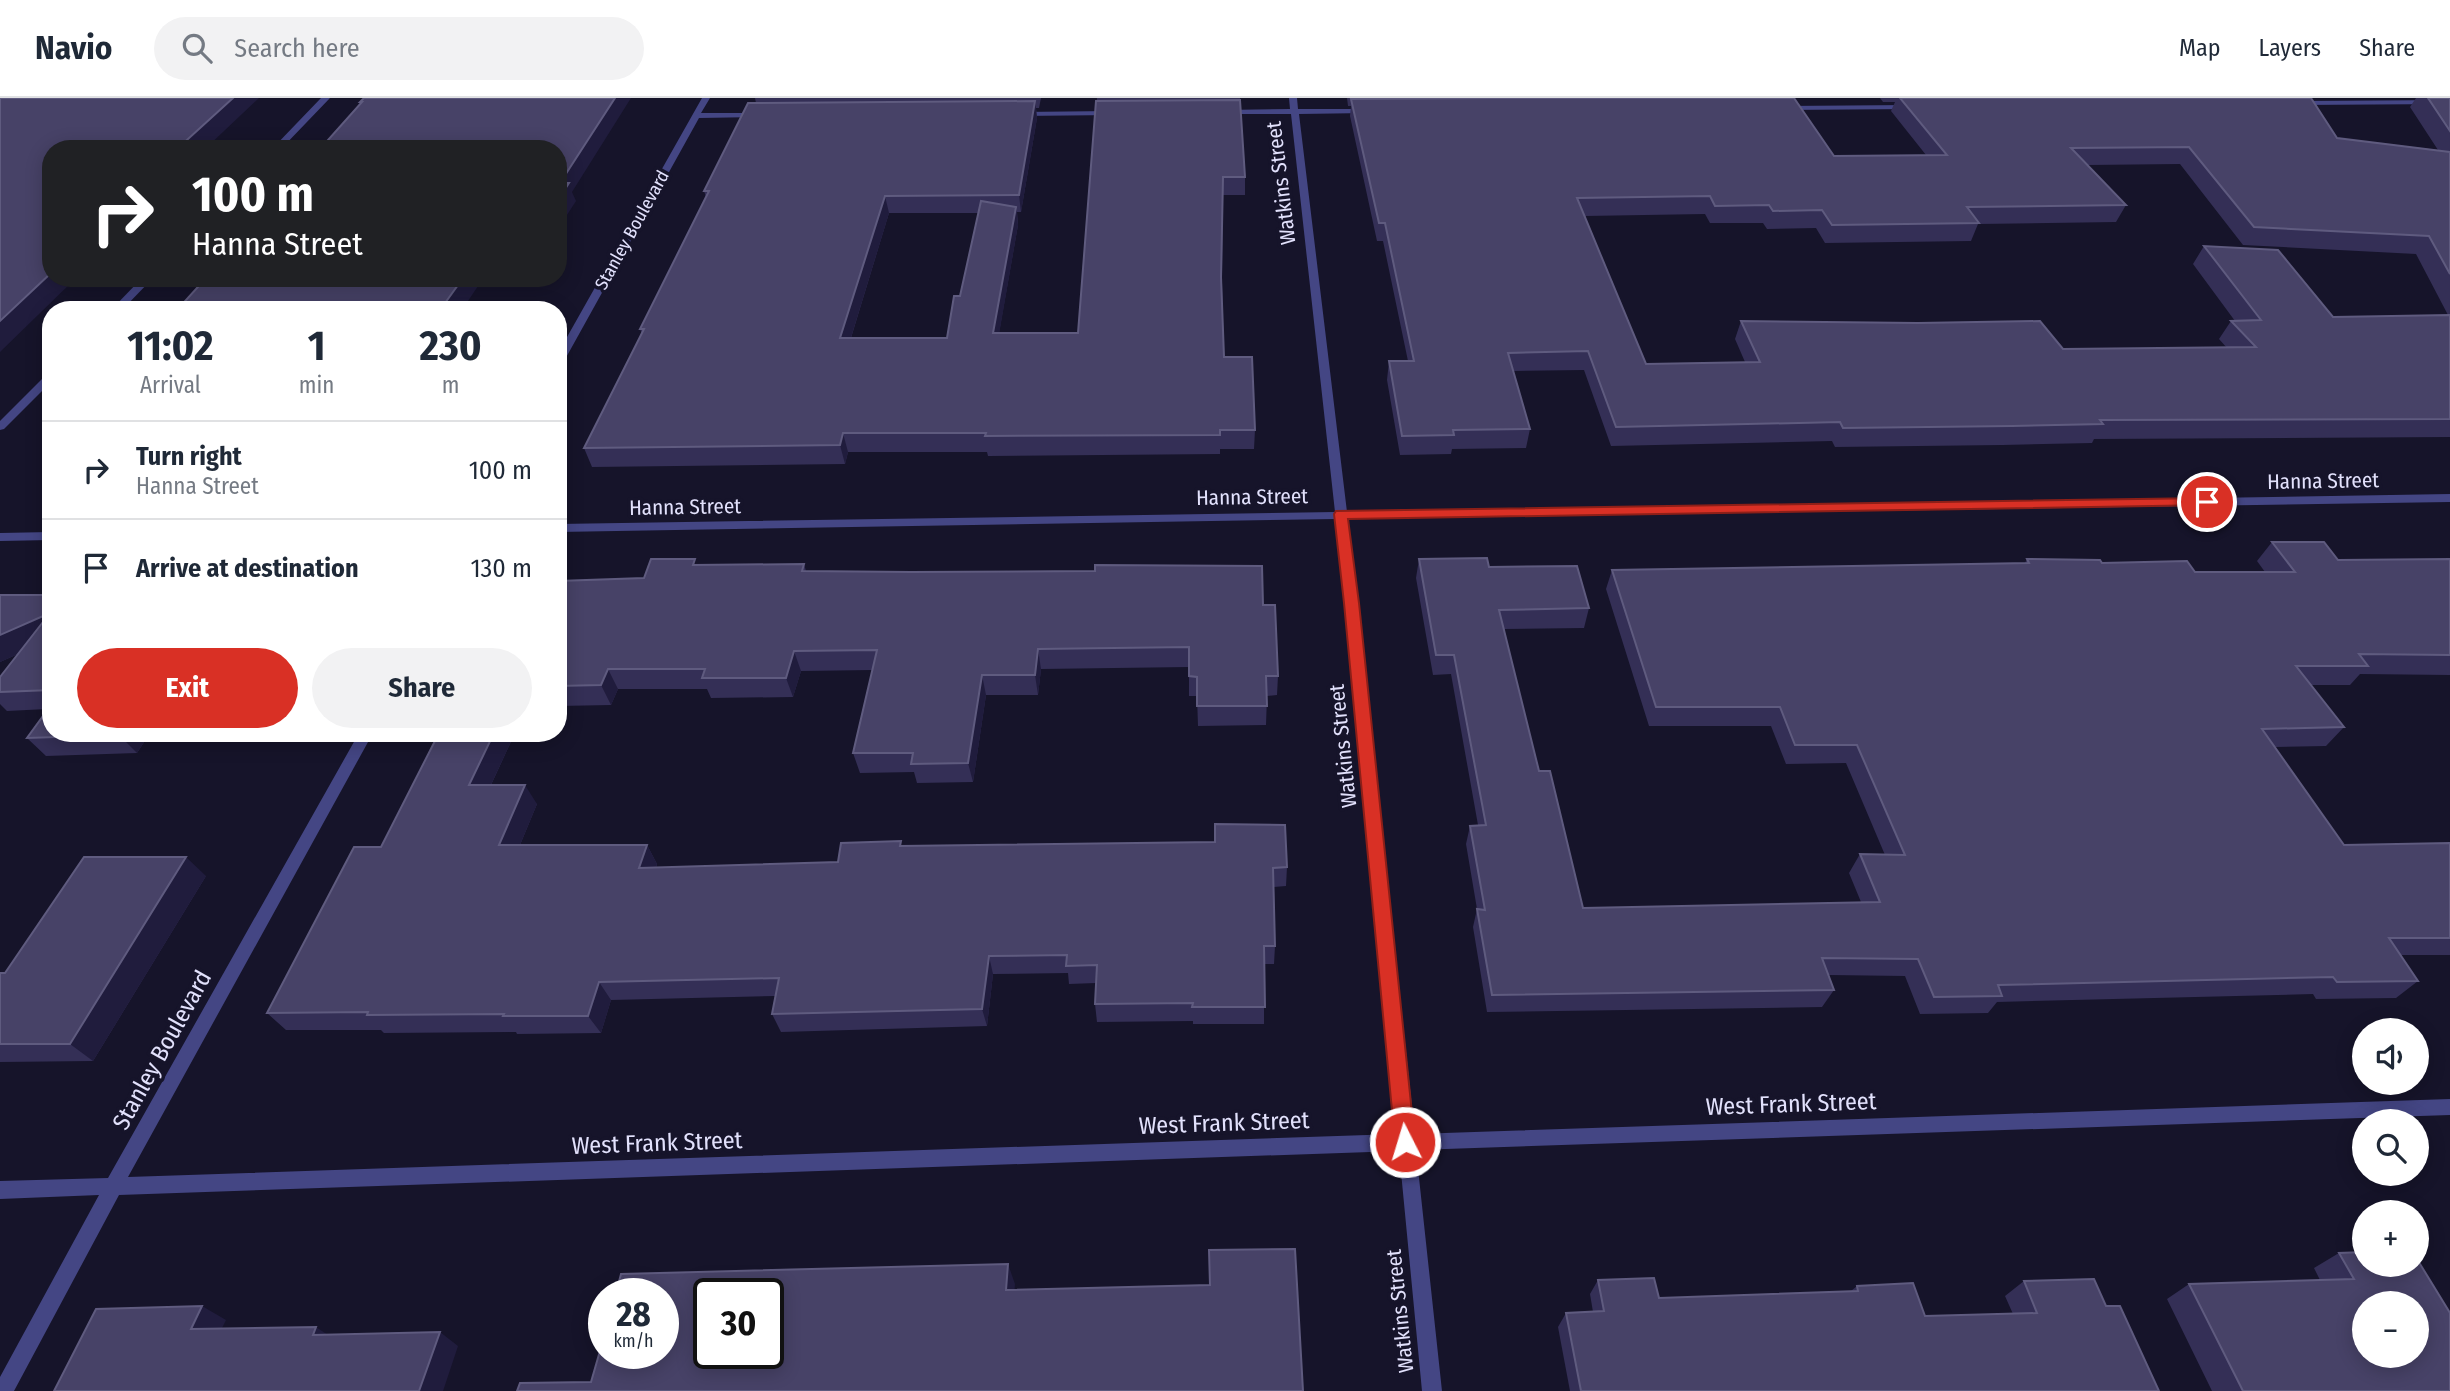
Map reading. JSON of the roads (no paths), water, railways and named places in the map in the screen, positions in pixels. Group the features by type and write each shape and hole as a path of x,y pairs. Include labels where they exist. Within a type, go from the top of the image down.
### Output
{"street":[{"path":"285,140 326,98"},
{"name":"Stanley Boulevard","path":"567,347 706,98"},
{"name":"Watkins Street","path":"1293,98 1352,603 1432,1391"},
{"path":"2288,103 2450,102"},
{"path":"1777,108 1916,107"},
{"path":"1217,112 1373,111"},
{"path":"1007,114 1119,113"},
{"path":"697,116 770,115"},
{"path":"125,301 139,287"},
{"path":"0,427 42,385"},
{"name":"Hanna Street","path":"567,528 2450,498"},
{"path":"0,537 42,536"},
{"name":"Stanley Boulevard","path":"3,1391 113,1187 361,742"},
{"name":"West Frank Street","path":"0,1190 2450,1107"}]}
